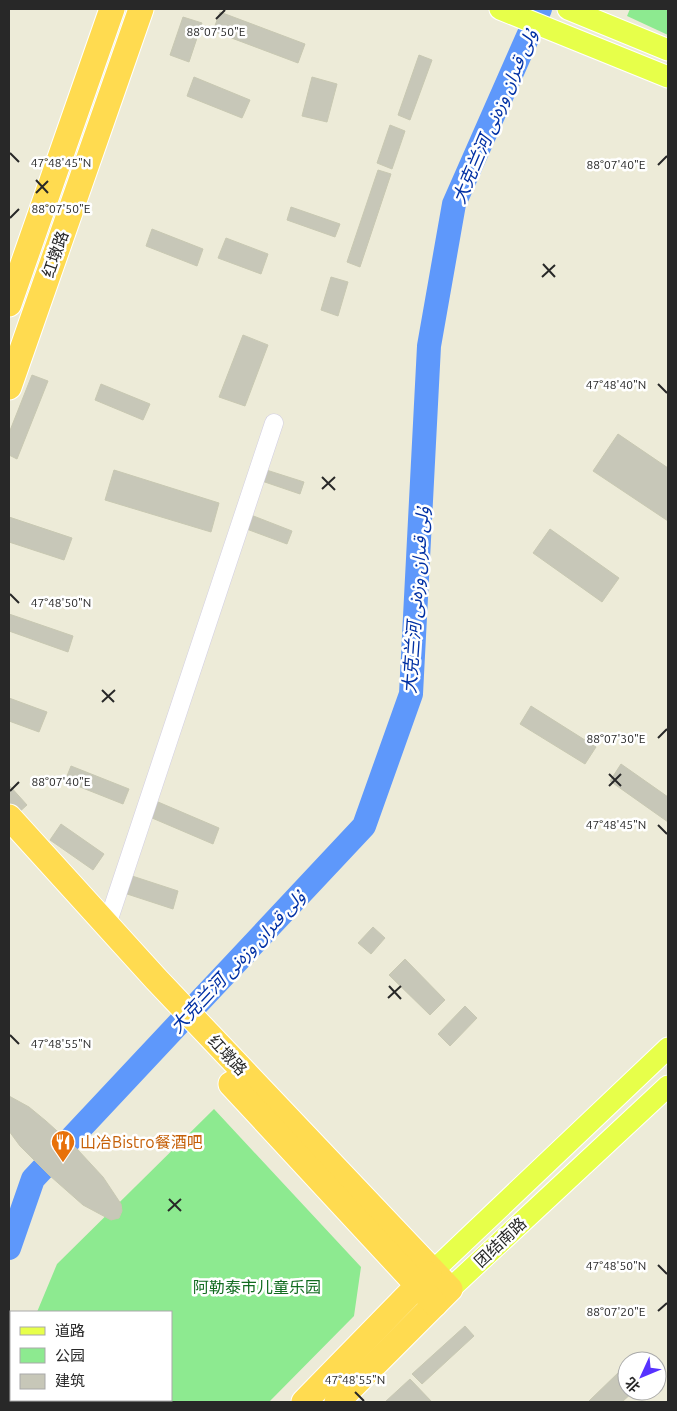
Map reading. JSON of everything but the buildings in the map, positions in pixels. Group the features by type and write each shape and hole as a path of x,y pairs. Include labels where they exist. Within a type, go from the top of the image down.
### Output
{"highway":[{"name":"红墩路","path":"9,304 112,9"},
{"name":"红墩路","path":"9,387 141,9"},
{"name":"红墩路","path":"9,817 107,925 151,985"},
{"name":"红墩路","path":"9,841 151,985 443,1296"},
{"path":"304,1402 425,1278"},
{"name":"团结南路","path":"337,1402 443,1296"}],"main road":[{"path":"500,9 668,77"},
{"path":"568,9 668,50"},
{"path":"425,1278 668,1048"},
{"name":"团结南路","path":"443,1296 668,1086"}],"street":[{"path":"107,925 274,423"}],"green space":[{"path":"630,9 668,9 668,35 627,16"},
{"name":"阿勒泰市儿童乐园","path":"214,1109 361,1267 354,1316 269,1402 9,1402 10,1379 10,1401 172,1401 172,1311 37,1311 57,1264"}],"waterway":[{"name":"大克兰河 ۇلى قىران وزەنى","path":"9,1248 33,1179 364,826 411,694 429,346 454,204 540,9"}],"place":[{"name":"山冶Bistro餐酒吧","path":"63,1163"}]}
